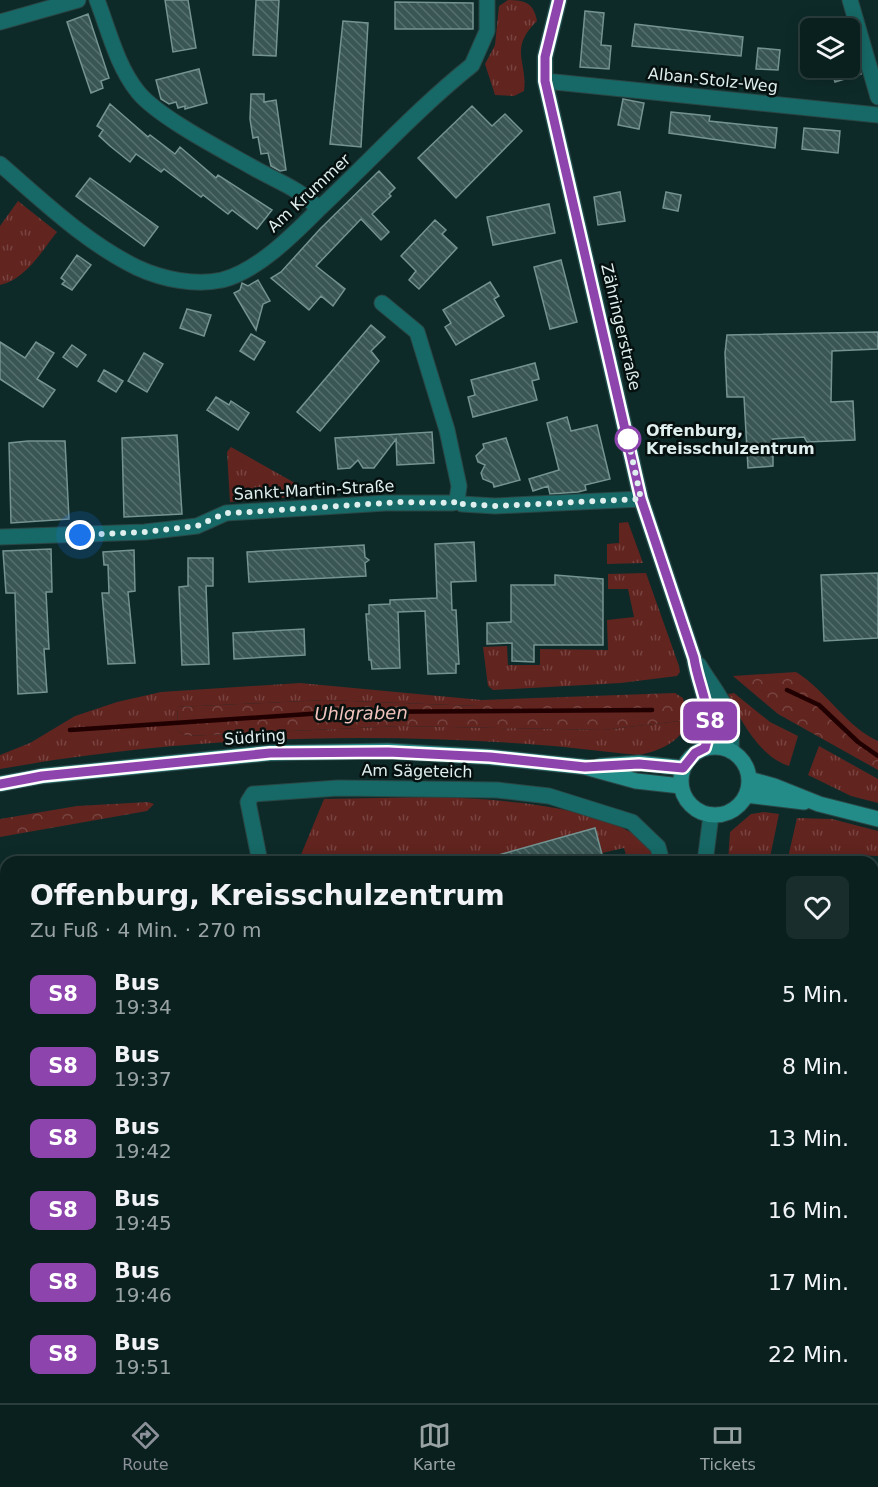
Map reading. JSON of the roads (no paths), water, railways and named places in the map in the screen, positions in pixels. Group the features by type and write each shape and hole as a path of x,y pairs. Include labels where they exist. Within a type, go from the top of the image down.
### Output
{"street":[{"path":"0,22 78,0"},
{"path":"97,0 115,51 140,95 197,135 303,193 319,210"},
{"name":"Am Krummer","path":"0,164 104,250 140,269 166,278 197,283 223,280 246,269 289,240 472,65 487,31 487,0"},
{"name":"Zähringerstraße","path":"559,0 545,57 545,81 641,499 694,658 698,682 709,710 709,735 705,748"},
{"path":"850,0 878,97"},
{"name":"Alban-Stolz-Weg","path":"545,81 878,115"},
{"path":"382,303 417,332 447,430 459,486 457,502"},
{"name":"Sankt-Martin-Straße","path":"0,537 145,532 197,526 226,513 386,503 457,502 495,506 641,499"},
{"name":"Zähringerstraße","path":"694,658 729,712 733,726 731,751"},
{"path":"715,747 731,751 743,762 749,779 746,795 734,810 711,815 689,804 681,786 683,768 695,753 705,748 715,747"},
{"name":"Südring","path":"0,784 42,776 270,753 388,752 490,757 585,767 639,764 683,768"},
{"name":"Südring","path":"585,767 636,781 681,786"},
{"path":"749,779 819,804 878,819"},
{"name":"Am Sägeteich","path":"259,856 248,801 253,794 338,788 496,790 549,796 632,822 658,847 660,856"},
{"path":"746,795 819,804"},
{"path":"706,856 711,815"}],"waterway":[{"name":"Uhlgraben","path":"787,690 819,705 858,742 878,756"},
{"name":"Uhlgraben","path":"70,730 338,712 652,710"}],"place":[{"name":"Offenburg, Kreisschulzentrum","path":"628,439"}]}
